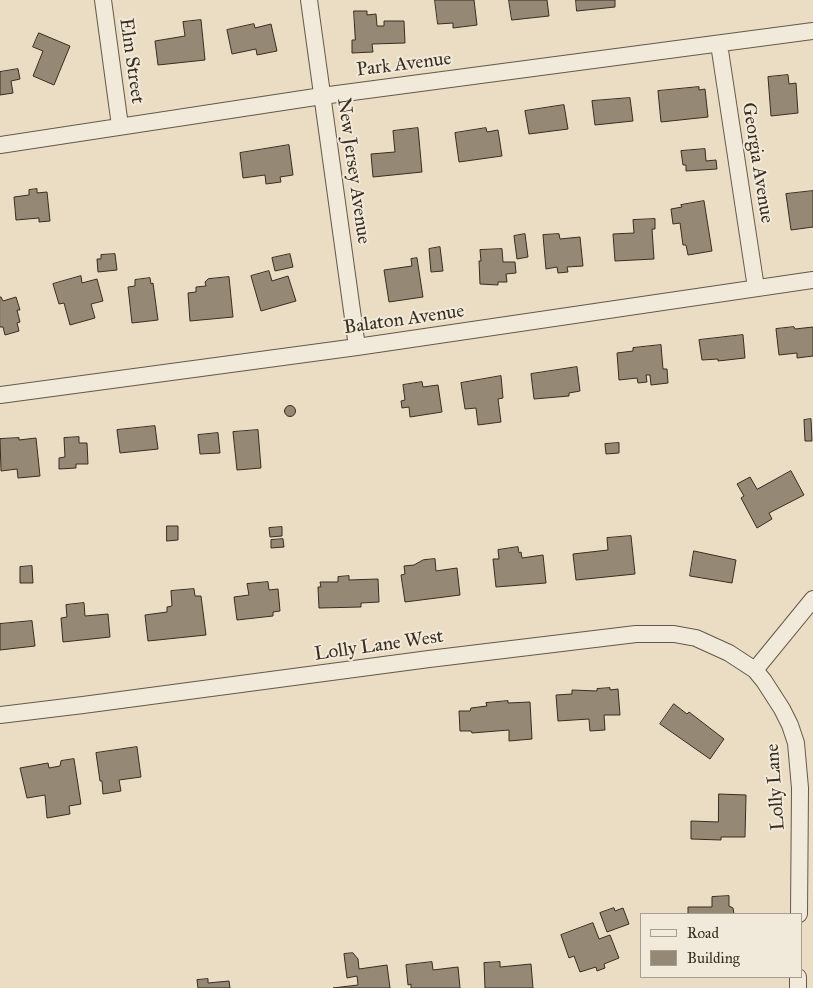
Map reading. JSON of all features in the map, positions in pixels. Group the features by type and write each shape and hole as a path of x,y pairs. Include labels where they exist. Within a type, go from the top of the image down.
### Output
{"street":[{"name":"Elm Street","path":"103,0 120,126"},
{"name":"New Jersey Avenue","path":"309,0 357,347"},
{"name":"Park Avenue","path":"0,144 322,96 813,31"},
{"name":"Georgia Avenue","path":"719,44 756,288"},
{"name":"Balaton Avenue","path":"0,395 357,347 813,280"},
{"path":"755,670 813,598"},
{"name":"Lolly Lane West","path":"0,715 636,634 674,634 696,638 729,654 755,670"},
{"name":"Lolly Lane","path":"755,670 764,680 782,709 796,743 800,788 799,913"}],"building":[{"path":"435,0 474,0 477,25 453,28 453,23 438,24"},
{"path":"509,0 547,0 549,16 512,20"},
{"path":"576,0 615,0 615,7 577,11"},
{"path":"354,11 367,11 367,15 376,14 377,26 384,26 384,21 404,21 405,43 372,44 373,52 352,53 352,40 355,40"},
{"path":"201,20 205,60 158,65 155,41 185,36 183,22"},
{"path":"254,24 255,28 271,24 277,51 257,55 256,49 232,54 227,30"},
{"path":"39,33 70,46 54,85 33,76 43,51 33,47"},
{"path":"18,69 20,79 11,81 13,93 0,95 0,72"},
{"path":"788,75 789,84 796,83 798,113 771,116 768,77"},
{"path":"699,87 699,90 705,89 708,117 661,122 658,91"},
{"path":"630,98 633,121 595,125 592,101"},
{"path":"564,105 568,129 529,134 525,111"},
{"path":"418,128 422,172 373,177 371,154 395,152 393,131"},
{"path":"486,128 487,132 498,130 502,156 459,162 455,133"},
{"path":"289,145 293,175 280,177 281,182 266,184 265,175 243,178 240,153"},
{"path":"705,149 706,161 716,160 717,169 686,171 681,151"},
{"path":"37,189 37,193 47,192 50,221 39,222 39,218 16,220 14,197 29,195 29,190"},
{"path":"813,191 813,227 791,230 786,194"},
{"path":"704,201 712,251 688,255 686,245 683,245 680,223 673,224 671,209 682,207 681,205"},
{"path":"655,219 655,229 652,229 654,259 615,261 613,234 634,233 633,220"},
{"path":"525,234 528,257 517,259 514,236"},
{"path":"559,234 560,239 580,237 583,266 567,267 568,272 558,273 557,267 546,269 543,235"},
{"path":"440,247 443,271 431,272 429,249"},
{"path":"502,249 503,262 515,262 516,273 506,274 507,282 498,282 498,285 480,284 480,250"},
{"path":"115,254 117,270 98,272 97,259 101,259 101,255"},
{"path":"290,254 293,267 275,271 272,258"},
{"path":"417,258 423,297 389,302 384,270 412,266 411,259"},
{"path":"269,271 272,281 288,276 296,301 261,311 251,276"},
{"path":"81,276 82,283 97,279 103,301 91,304 95,318 70,325 64,303 59,304 53,284"},
{"path":"229,277 233,317 190,321 188,293 196,292 196,287 206,286 205,282 208,279"},
{"path":"150,278 151,284 153,283 158,320 132,323 128,287 135,286 135,280"},
{"path":"0,297 3,301 16,297 20,310 17,310 20,322 17,323 19,331 5,335 3,327 0,327"},
{"path":"794,327 795,329 813,327 813,356 797,358 797,353 779,355 776,329"},
{"path":"743,335 745,358 718,361 718,359 702,360 699,340"},
{"path":"661,345 663,369 667,369 668,383 651,385 650,375 646,375 647,382 638,383 637,378 619,380 617,353 633,351 633,348"},
{"path":"577,367 580,391 569,393 569,396 534,399 531,374"},
{"path":"501,376 503,398 498,399 501,422 478,425 476,408 465,409 461,383"},
{"path":"422,382 423,387 438,385 442,412 410,417 409,407 402,408 401,401 405,400 403,385"},
{"path":"290,405 296,411 290,417 284,411"},
{"path":"811,419 812,441 805,441 804,420"},
{"path":"155,426 158,449 120,453 117,430"},
{"path":"258,430 261,468 237,470 233,432"},
{"path":"218,433 220,453 200,454 198,435"},
{"path":"79,437 79,443 87,443 88,464 76,464 76,468 59,469 59,458 65,457 64,438"},
{"path":"19,438 19,440 36,438 40,476 18,478 17,469 1,471 0,439"},
{"path":"619,443 619,453 606,454 605,444"},
{"path":"791,471 804,495 769,513 772,519 757,528 741,498 744,496 737,484 750,477 757,489"},
{"path":"167,526 178,526 178,540 167,541"},
{"path":"282,527 282,536 270,537 269,528"},
{"path":"631,536 635,574 576,580 573,554 608,550 607,538"},
{"path":"283,539 284,547 271,548 271,540"},
{"path":"518,547 522,558 543,555 546,583 496,587 493,559 499,559 498,550"},
{"path":"694,551 736,560 732,583 690,576"},
{"path":"435,559 436,571 457,568 460,595 405,602 401,575 405,574 404,566 414,565 423,560"},
{"path":"32,566 33,583 20,583 20,567"},
{"path":"349,576 349,580 378,579 379,602 361,603 361,607 319,608 318,587 321,587 320,582 338,582 338,577"},
{"path":"268,582 269,590 278,589 280,611 273,612 273,616 237,620 234,597 249,595 247,584"},
{"path":"194,589 195,596 201,596 206,635 148,641 145,615 167,612 167,607 172,606 171,591"},
{"path":"84,603 85,616 108,614 110,637 63,642 61,618 67,617 66,605"},
{"path":"32,621 35,646 0,650 0,624"},
{"path":"610,688 610,690 618,689 620,715 604,715 605,730 590,731 589,719 558,721 556,695 572,694 572,690 597,691 597,689"},
{"path":"508,701 508,703 530,702 532,739 509,741 509,730 472,733 471,731 460,731 459,711 470,711 471,708 487,706 486,703"},
{"path":"674,704 687,714 689,712 724,739 710,759 660,724"},
{"path":"137,747 141,777 119,780 121,791 103,794 96,753"},
{"path":"74,759 81,804 69,806 70,814 47,818 45,795 27,798 20,768 48,763 49,768 60,766 61,761"},
{"path":"719,794 746,795 745,837 721,837 721,840 691,839 691,821 718,822"},
{"path":"729,896 729,906 733,908 734,913 688,913 688,907 712,907 712,897"},
{"path":"614,908 615,911 623,908 629,924 607,932 600,913"},
{"path":"593,923 599,939 610,935 619,958 604,964 605,968 597,971 596,967 580,972 574,956 569,958 561,935"},
{"path":"353,953 358,959 359,969 387,965 390,988 333,988 358,985 357,976 347,978 344,954"},
{"path":"432,962 433,970 458,967 460,988 411,988 411,984 408,985 406,965"},
{"path":"500,962 500,967 531,964 533,988 485,988 484,963"},
{"path":"208,979 208,983 229,981 230,988 198,988 197,980"}]}
